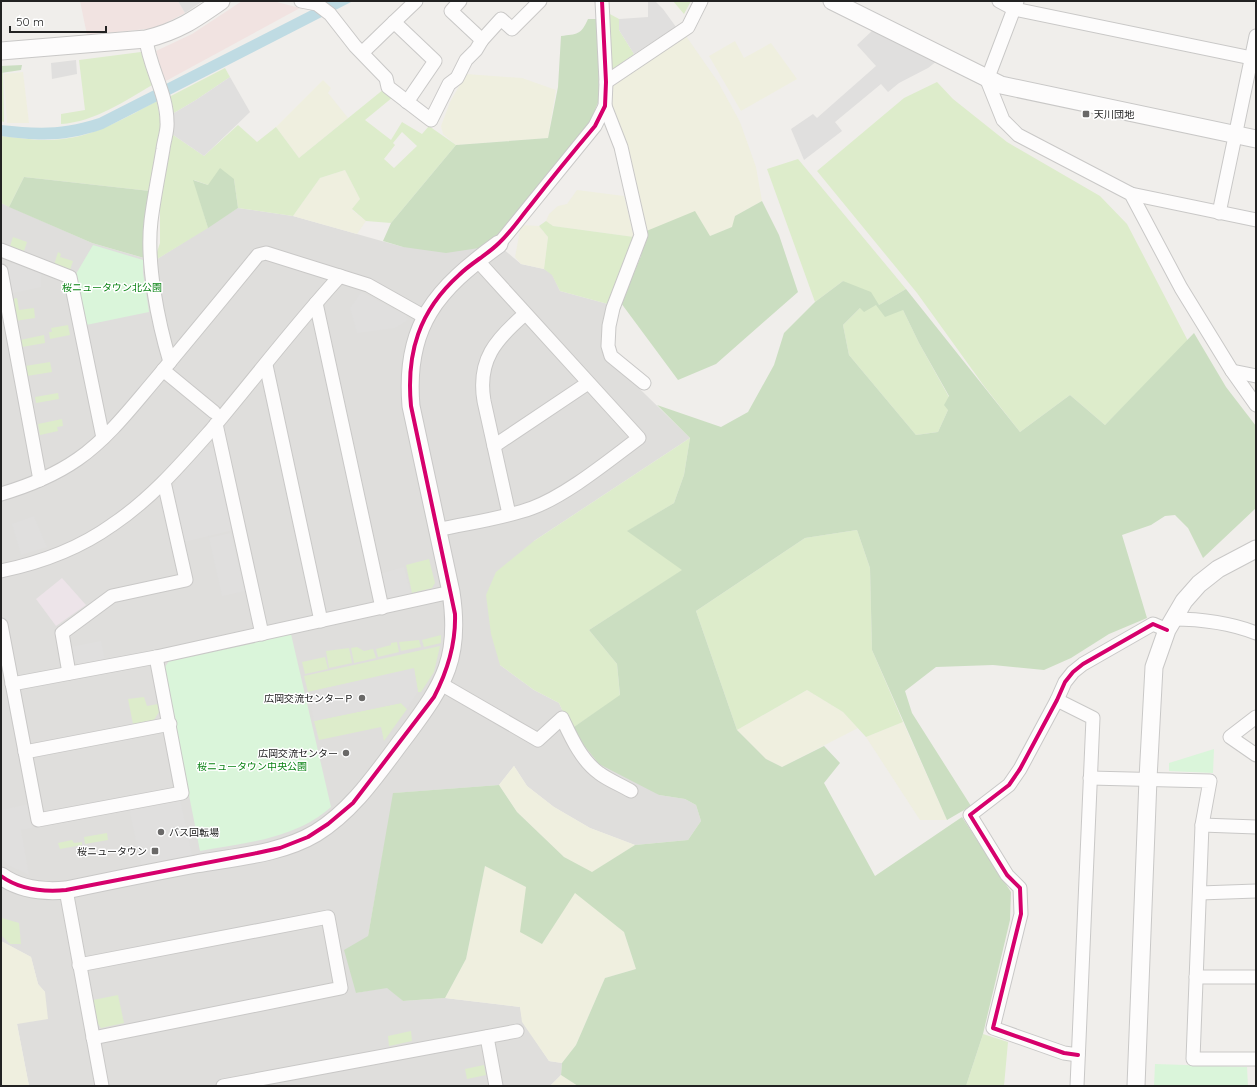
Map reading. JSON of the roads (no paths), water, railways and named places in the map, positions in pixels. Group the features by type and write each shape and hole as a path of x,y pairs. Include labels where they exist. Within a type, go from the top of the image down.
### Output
{"street":[{"path":"1,52 146,39 165,34 188,24 221,1"},
{"path":"301,1 318,4 330,14 355,46 363,52 386,78 388,87 431,120 450,84 457,78 466,60 501,19 512,29 540,1"},
{"path":"363,52 416,1"},
{"path":"460,1 451,11 482,40"},
{"path":"602,1 606,82 605,106 621,147 641,235 613,308 609,326 608,346 611,356 644,383"},
{"path":"606,82 688,27 701,1"},
{"path":"832,1 1001,86 1256,139"},
{"path":"999,1 1254,58"},
{"path":"1016,5 987,80 1003,120 1018,135 1131,194 1256,220"},
{"path":"394,22 436,61 407,102"},
{"path":"1219,213 1235,134 1254,58 1256,36"},
{"path":"146,39 147,48 161,92 168,122 151,221 150,249 151,274 166,366 215,418 262,634"},
{"path":"1,877 31,888 54,891 66,890 257,853 280,848 308,837 328,824 354,803 421,716 441,684 449,663 455,635 455,614 451,592 414,423 409,382 416,336 425,317 448,285 477,260 499,244 595,126 605,106"},
{"path":"1131,194 1181,288 1232,371 1256,405"},
{"path":"1,250 70,277 103,438"},
{"path":"1,494 40,480 78,459 103,438 166,366 258,255 266,253 368,285 425,317"},
{"path":"437,530 509,514 531,508 550,500 639,438 477,260"},
{"path":"1,272 40,480"},
{"path":"1,571 55,555 112,526 164,482 215,418 266,365 340,276"},
{"path":"316,304 382,608"},
{"path":"509,514 482,391 483,371 488,355 497,341 525,314"},
{"path":"266,365 321,621"},
{"path":"1232,371 1256,376"},
{"path":"494,446 588,383"},
{"path":"69,673 62,633 112,596 186,580 164,482"},
{"path":"1136,1086 1154,667 1170,624 1184,601 1200,584 1218,569 1256,549"},
{"path":"12,684 156,657 451,592"},
{"path":"1078,1055 1064,1053 993,1028 1021,914 1020,888 1007,875 970,815 1009,785 1020,769 1057,700 1064,682 1083,664 1153,624 1215,621 1235,625 1256,633"},
{"path":"1,625 38,820 182,793 156,657"},
{"path":"441,684 538,740 562,718 578,750 591,765 599,773 632,791"},
{"path":"1057,700 1093,718 1077,1086"},
{"path":"1256,717 1230,737 1256,755"},
{"path":"25,752 170,724"},
{"path":"1090,778 1210,781 1202,825 1193,1059 1256,1059"},
{"path":"1202,825 1256,827"},
{"path":"66,890 102,1086"},
{"path":"1200,893 1256,891"},
{"path":"79,965 328,917 341,988 93,1038"},
{"path":"1196,977 1256,977"},
{"path":"224,1086 517,1031"},
{"path":"487,1036 496,1086"}],"water":[{"path":"329,1 353,1 103,129 77,136 52,139 28,139 1,136 1,125 50,128 73,125 99,118"}],"place":[{"name":"天川団地","path":"1086,114"},
{"name":"広岡交流センターＰ","path":"362,698"},
{"name":"広岡交流センター","path":"346,753"},
{"name":"バス回転場","path":"161,832"},
{"name":"桜ニュータウン","path":"155,851"}],"park label":[{"name":"桜ニュータウン北公園","path":"112,287"},
{"name":"桜ニュータウン中央公園","path":"252,766"}]}
